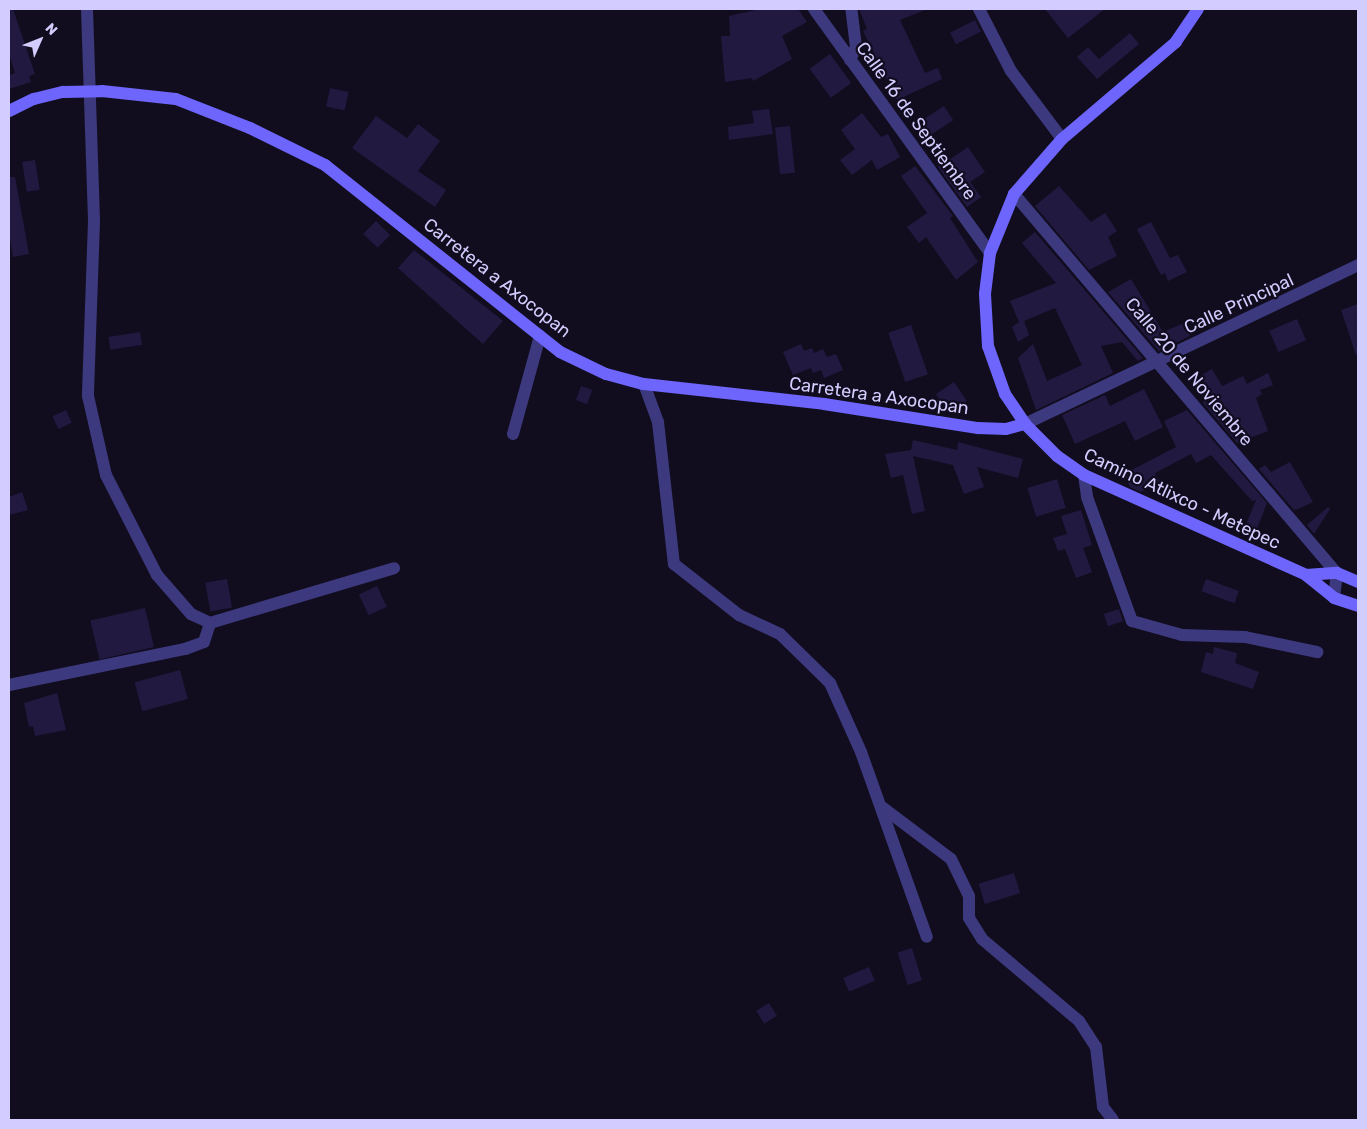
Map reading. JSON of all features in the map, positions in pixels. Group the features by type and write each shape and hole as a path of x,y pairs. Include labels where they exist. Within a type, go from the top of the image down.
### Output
{"main road":[{"name":"Camino Atlixco - Metepec","path":"1198,9 1176,42 1062,139 1014,194 990,253 985,294 988,346 1005,394 1025,424 1057,456 1084,475 1306,575 1334,598 1358,606"},
{"name":"Carretera a Axocopan","path":"9,111 53,94 91,91 176,99 250,128 325,164 560,352 606,374 644,384 824,404 978,428 1006,429 1025,424"},
{"name":"Camino Atlixco - Metepec","path":"1306,575 1337,573 1358,582"}],"street":[{"path":"87,9 94,221 88,396 106,476 157,575 191,614 210,623 394,568"},
{"name":"Calle 16 de Septiembre","path":"814,9 990,253"},
{"path":"850,9 856,47 850,60"},
{"path":"979,9 1011,71 1062,139"},
{"name":"Calle 20 de Noviembre","path":"1014,194 1337,573"},
{"name":"Calle Principal","path":"1025,424 1358,265"},
{"path":"513,434 540,336"},
{"path":"644,384 658,422 674,564 739,615 780,634 830,683 882,807 927,937"},
{"path":"1084,475 1087,497 1132,621 1182,634 1246,636 1317,652"},
{"path":"1334,598 1337,573"},
{"path":"9,685 185,649 204,642 210,623"},
{"path":"882,807 951,859 969,896 969,918 982,939 1079,1021 1096,1047 1103,1107 1113,1120"}],"building":[{"path":"9,9 13,9 35,74 29,76 31,82 9,89 9,75 15,73 9,54"},
{"path":"760,9 798,9 807,22 782,36 792,59 753,81 752,78 725,82 721,36 730,36 729,16"},
{"path":"859,9 927,9 900,20 925,73 938,68 942,79 897,100 863,31 867,29"},
{"path":"1045,9 1105,9 1068,38"},
{"path":"975,20 981,32 956,44 950,33"},
{"path":"1130,33 1139,44 1097,79 1077,57 1088,47 1099,59"},
{"path":"830,54 851,83 831,98 810,69"},
{"path":"330,88 349,92 345,111 326,107"},
{"path":"944,106 953,120 925,139 915,125"},
{"path":"769,109 773,134 729,140 728,127 754,123 752,111"},
{"path":"862,113 881,137 888,134 900,157 877,170 872,160 852,175 840,160 855,149 841,130"},
{"path":"376,116 407,138 418,124 440,141 418,171 446,190 435,207 352,148"},
{"path":"790,126 795,173 780,174 775,128"},
{"path":"968,147 985,172 970,182 981,197 967,207 938,167"},
{"path":"35,160 40,190 27,192 22,162"},
{"path":"915,166 953,216 950,218 978,262 956,280 926,237 919,243 907,227 927,213 901,176"},
{"path":"9,177 15,177 29,254 13,257 9,232"},
{"path":"1059,186 1091,222 1105,213 1117,231 1108,237 1117,256 1089,270 1035,206"},
{"path":"376,221 390,235 377,248 363,234"},
{"path":"1151,222 1170,258 1178,255 1187,272 1168,281 1165,273 1161,275 1137,229"},
{"path":"1035,232 1143,358 1138,361 1122,342 1101,346 1113,373 1036,410 1018,358 1033,344 1047,381 1082,365 1055,308 1024,321 1029,335 1018,342 1012,327 1019,322 1010,301 1056,283 1022,243"},
{"path":"414,250 503,321 483,344 398,268"},
{"path":"1131,279 1163,332 1184,323 1190,336 1159,351 1108,292"},
{"path":"1358,304 1358,354 1356,355 1341,310"},
{"path":"1297,319 1306,340 1278,352 1269,331"},
{"path":"911,325 928,374 905,382 888,333"},
{"path":"140,332 142,345 110,350 108,337"},
{"path":"801,344 804,351 812,348 814,353 823,349 827,357 836,354 843,370 824,378 821,370 813,373 811,368 793,375 783,352"},
{"path":"1212,369 1222,386 1243,376 1247,384 1268,373 1273,385 1260,390 1262,394 1256,398 1268,431 1237,443 1203,403 1202,396 1210,392 1200,376"},
{"path":"954,382 967,401 949,413 936,394"},
{"path":"581,386 592,390 587,404 576,400"},
{"path":"1144,389 1163,427 1135,441 1125,421 1075,444 1062,415 1105,395 1110,406"},
{"path":"66,410 72,423 58,429 52,416"},
{"path":"1187,410 1267,503 1255,534 1244,529 1256,500 1252,501 1211,455 1196,463 1191,454 1155,473 1160,482 1141,492 1130,487 1124,474 1176,447 1164,421"},
{"path":"913,440 957,450 958,442 1023,459 1018,478 977,467 984,487 964,494 953,465 913,456 925,511 912,514 903,475 891,478 885,454 911,450"},
{"path":"1290,462 1313,502 1294,510 1259,469 1265,465 1271,472"},
{"path":"1057,479 1066,508 1036,517 1027,488"},
{"path":"22,492 28,510 9,515 9,497"},
{"path":"1328,507 1330,509 1314,534 1307,525"},
{"path":"1081,510 1092,545 1083,548 1092,572 1076,578 1065,549 1058,551 1053,538 1067,534 1061,516"},
{"path":"227,579 232,608 210,611 205,583"},
{"path":"1206,579 1239,591 1234,603 1202,591"},
{"path":"377,586 387,607 369,615 359,594"},
{"path":"145,608 154,647 99,660 90,621"},
{"path":"1119,609 1123,621 1108,626 1104,614"},
{"path":"1214,647 1237,653 1235,663 1259,672 1253,689 1201,672 1206,652 1213,654"},
{"path":"180,670 188,699 142,711 135,682"},
{"path":"57,693 66,730 35,736 33,726 29,727 24,703"},
{"path":"1014,873 1020,893 985,904 979,884"},
{"path":"912,948 922,981 908,985 898,952"},
{"path":"869,967 875,981 849,992 843,978"},
{"path":"769,1003 777,1016 764,1024 756,1011"}]}
